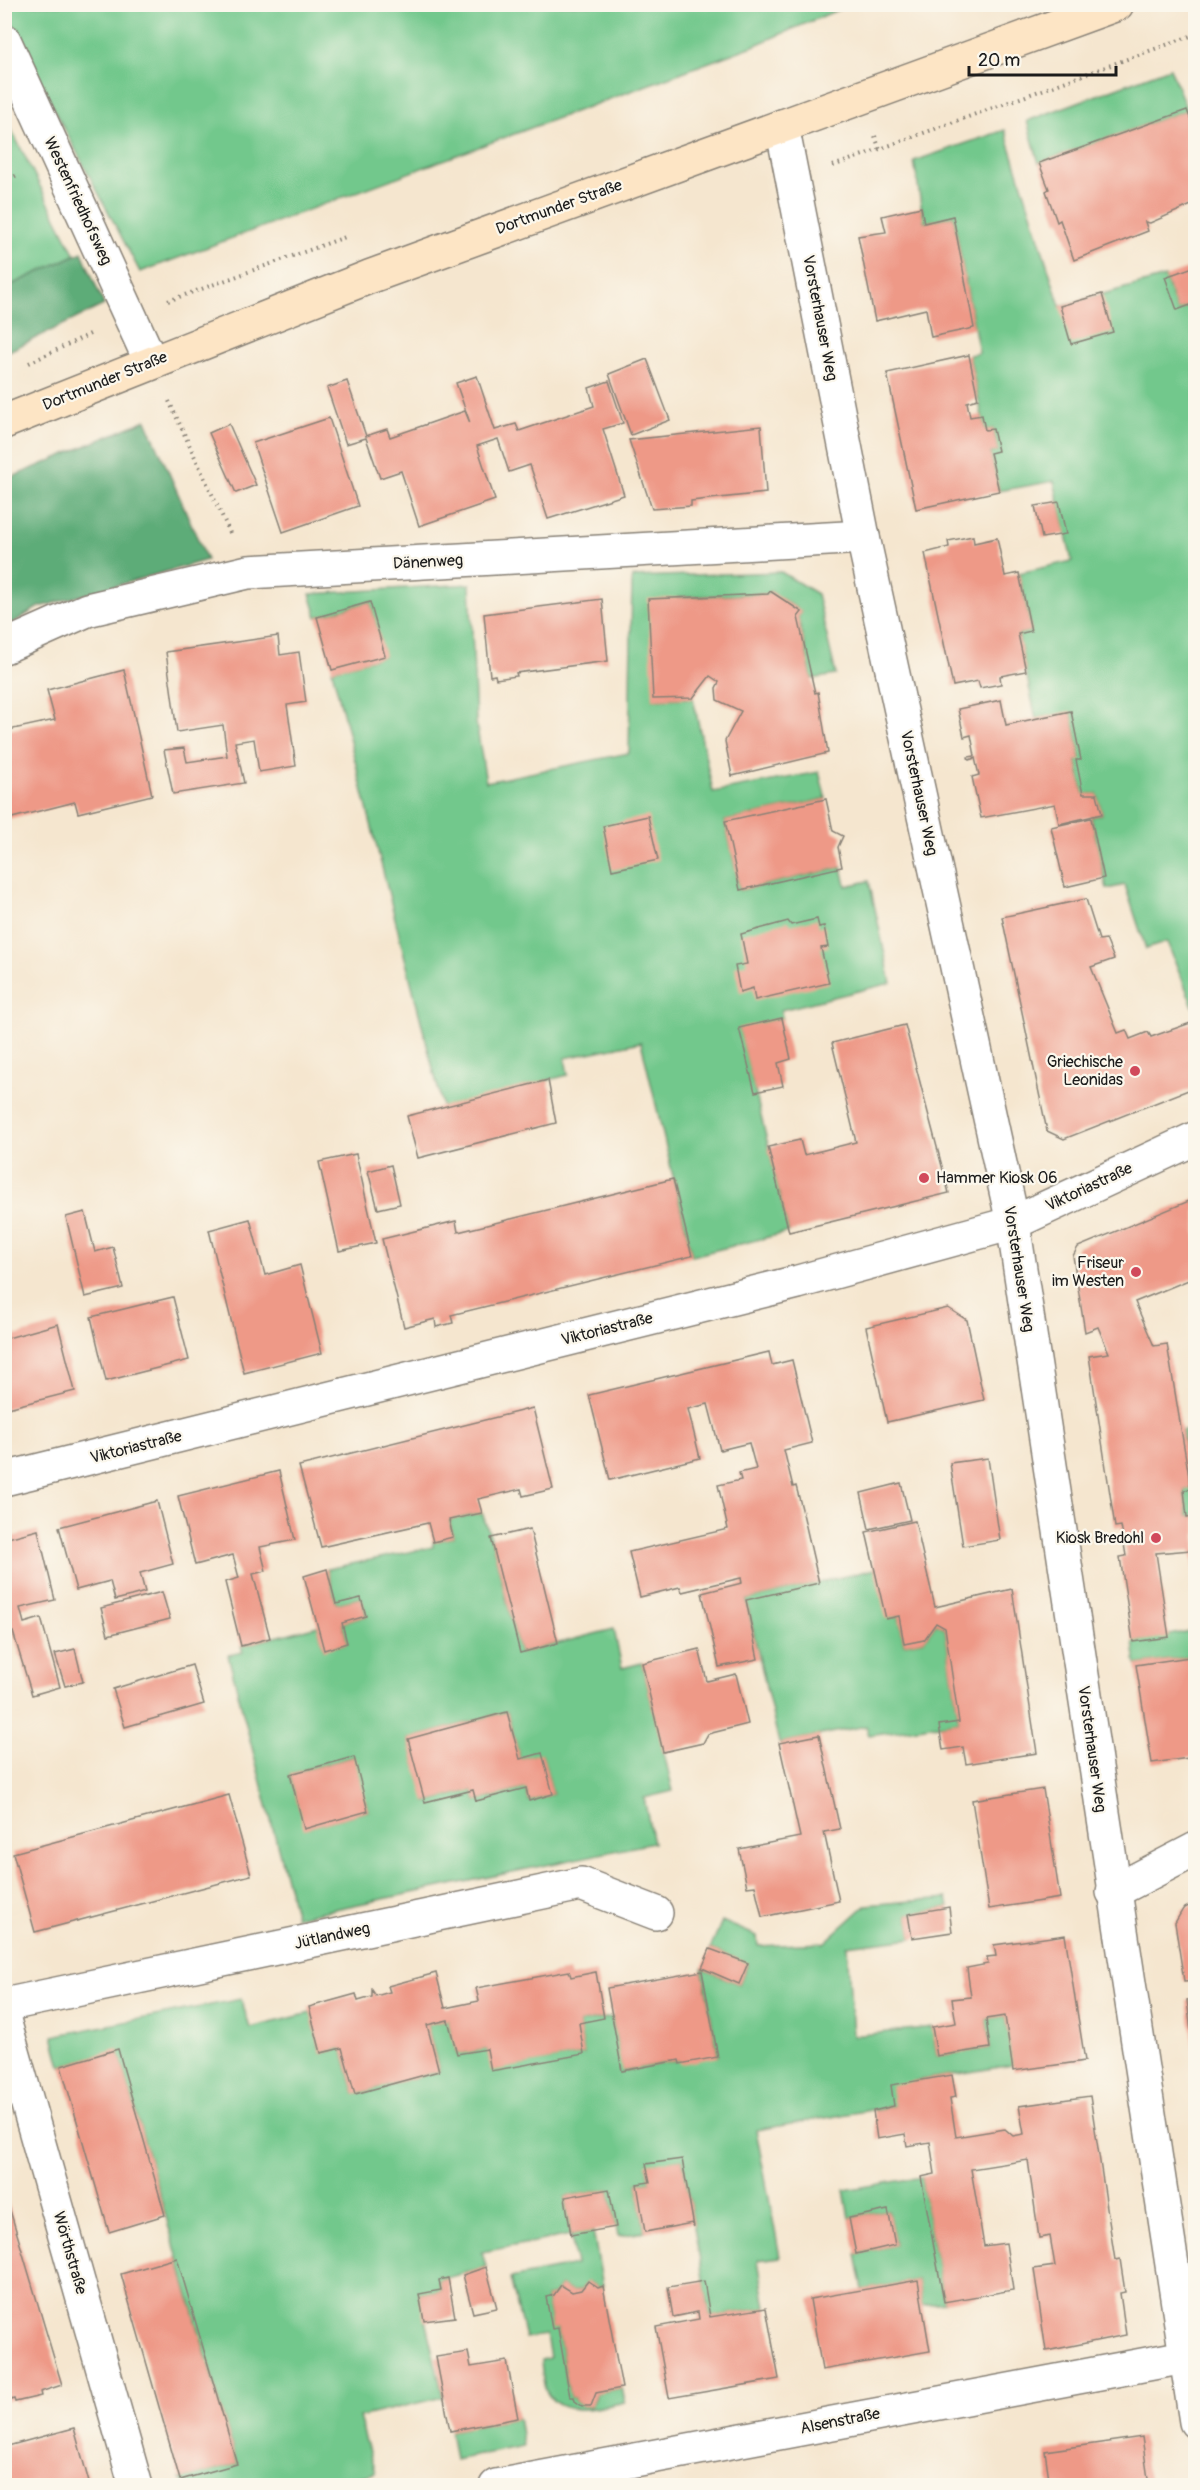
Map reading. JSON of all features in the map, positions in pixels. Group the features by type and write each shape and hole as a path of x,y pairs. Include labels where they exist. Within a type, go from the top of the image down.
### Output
{"main road":[{"name":"Dortmunder Straße","path":"4,422 369,276 1118,4"}],"street":[{"name":"Westenfriedhofsweg","path":"4,40 151,362"},
{"name":"Vorsterhauser Weg","path":"782,126 863,537 1013,1223 1113,1892 1196,2422"},
{"name":"Dänenweg","path":"4,647 87,610 248,572 863,537"},
{"name":"Viktoriastraße","path":"4,1479 798,1282 1013,1223 1196,1138"},
{"path":"1113,1892 1196,1849"},
{"name":"Jütlandweg","path":"4,2005 581,1884 656,1913"},
{"name":"Wörthstraße","path":"4,2020 136,2486"},
{"name":"Alsenstraße","path":"496,2486 1185,2356"}],"path":[{"path":"151,362 248,572"}],"green space":[{"path":"4,5 849,5 753,46 140,272 5,16"},
{"path":"1170,68 1187,110 1039,163 1027,121"},
{"path":"4,115 75,255 5,288 4,288"},
{"path":"1005,130 1060,306 1165,277 1177,310 1195,303 1195,1011 1167,942 1146,949 1125,885 1107,889 1091,817 1102,814 1097,794 1083,794 1076,760 1081,759 1071,712 1036,719 1018,634 1031,631 1019,573 1072,561 1054,481 999,491 990,453 998,451 993,429 985,430 969,355 979,353 953,216 924,223 914,161"},
{"path":"82,252 104,305 5,353 5,288"},
{"path":"146,420 207,560 37,608 5,628 5,480"},
{"path":"781,572 817,594 836,675 812,679 798,617 802,612 770,591 768,594 678,597 653,699 693,698 713,792 819,772 826,799 725,821 740,890 842,867 846,886 869,881 891,983 781,1010 782,1018 740,1029 789,1232 692,1256 641,1042 565,1058 568,1075 443,1108 332,670 384,656 370,602 317,617 310,594 470,584 476,722 486,782 629,753 632,577"},
{"path":"1195,1430 1195,1516 1187,1516 1184,1490 1191,1488 1182,1431"},
{"path":"482,1513 491,1538 520,1653 614,1629 622,1668 642,1663 673,1791 644,1798 653,1843 296,1917 228,1655 243,1652 241,1646 318,1626 324,1649 347,1643 342,1623 366,1616 361,1598 336,1604 327,1569 433,1547 433,1542 453,1537 449,1520","holes":["507,1712 520,1759 542,1754 553,1794 529,1801 526,1788 476,1801 473,1790 426,1802 408,1739","353,1757 368,1811 305,1828 290,1774"]},
{"path":"875,1569 887,1618 899,1616 904,1644 924,1640 936,1623 945,1628 959,1722 869,1735 866,1726 779,1743 746,1600"},
{"path":"1195,1630 1195,1656 1136,1665 1133,1642"},
{"path":"947,1898 949,1907 908,1914 912,1938 847,1946 853,2036 932,2027 937,2056 990,2048 986,2019 1005,2016 1013,2065 915,2081 894,2106 756,2130 780,2257 758,2260 766,2308 710,2317 682,2159 647,2165 650,2182 637,2184 645,2232 618,2236 609,2189 565,2197 571,2235 482,2252 486,2267 439,2280 441,2290 419,2294 443,2397 359,2417 375,2473 327,2485 185,2486 180,2480 237,2464 118,2050 61,2066 53,2036 241,1999 250,2028 311,2013 321,2053 342,2048 355,2094 439,2071 427,2025 448,2020 457,2054 487,2049 492,2070 584,2054 579,2023 612,2017 623,2071 679,2060 718,2056 702,1968 739,1984 748,1964 710,1949 722,1921 757,1936 758,1946 824,1943 866,1905"},
{"path":"921,2177 944,2302 922,2305 918,2280 863,2290 856,2254 895,2245 888,2210 849,2218 844,2190"},
{"path":"593,2231 603,2286 598,2288 588,2281 581,2290 572,2292 561,2285 554,2295 546,2297 552,2328 558,2328 570,2397 574,2397 575,2401 582,2406 591,2406 596,2393 622,2388 625,2402 581,2409 559,2405 551,2398 543,2381 541,2360 550,2358 546,2335 525,2338 510,2278 576,2265 571,2235"},
{"path":"518,2418 523,2446 455,2460 450,2431"}],"building":[{"path":"1187,110 1196,133 1196,203 1150,223 1145,222 1148,231 1074,260 1060,220 1057,222 1046,191 1049,189 1039,163"},
{"path":"921,207 924,223 953,216 974,328 931,337 926,309 875,321 858,236 886,232 882,216"},
{"path":"1196,266 1196,303 1177,310 1165,277"},
{"path":"1102,294 1113,332 1071,344 1060,306"},
{"path":"969,355 978,399 967,402 970,417 982,415 985,430 993,429 998,451 990,453 999,491 916,509 887,373"},
{"path":"647,359 670,420 631,435 609,374"},
{"path":"477,376 495,430 516,424 519,431 594,406 589,388 609,381 623,423 603,429 624,495 548,519 530,465 509,472 498,439 477,446 495,500 419,526 401,471 380,478 366,438 346,444 327,388 347,381 366,436 387,429 390,437 465,411 470,423 456,383"},
{"path":"329,418 358,506 283,532 253,443"},
{"path":"229,424 256,485 236,493 209,433"},
{"path":"761,426 766,493 691,501 691,506 652,509 629,440"},
{"path":"1059,502 1066,534 1042,538 1035,506"},
{"path":"973,536 974,543 997,538 1005,576 1019,573 1031,631 1018,634 1026,671 1000,676 1001,684 980,688 978,681 953,686 925,553 949,547 948,541"},
{"path":"770,591 802,612 798,617 815,693 818,692 828,753 732,776 725,741 741,711 717,700 716,688 719,682 710,676 693,698 653,699 648,599 768,594"},
{"path":"602,599 608,661 516,673 517,676 496,679 495,675 490,676 484,614"},
{"path":"370,602 385,656 332,670 317,617"},
{"path":"278,636 280,655 299,652 306,702 287,705 296,766 259,772 254,739 235,742 244,783 173,794 164,750 184,748 187,762 227,756 223,725 177,732 166,652"},
{"path":"124,670 152,795 78,813 75,802 4,820 4,731 55,720 47,690"},
{"path":"1001,700 1006,725 1071,711 1081,760 1076,760 1083,794 1097,794 1102,814 1059,824 1055,804 981,818 972,777 979,775 975,758 969,760 968,757 975,756 971,735 964,737 958,709"},
{"path":"826,799 833,831 843,836 838,847 842,867 740,890 725,821"},
{"path":"648,816 658,860 612,870 603,826"},
{"path":"1091,818 1104,878 1065,887 1051,827"},
{"path":"1086,899 1099,940 1106,939 1114,959 1091,967 1118,1033 1126,1030 1130,1039 1148,1032 1151,1037 1196,1021 1196,1087 1064,1139 1047,1131 1002,917"},
{"path":"817,919 819,927 824,926 828,947 821,948 829,983 755,1000 753,988 740,992 735,966 747,964 741,934 788,921 791,925"},
{"path":"782,1018 791,1059 778,1063 783,1086 755,1092 739,1028"},
{"path":"905,1025 949,1193 789,1232 768,1147 800,1140 804,1155 856,1142 832,1043"},
{"path":"548,1080 556,1123 418,1158 407,1116"},
{"path":"356,1154 376,1243 339,1251 319,1162"},
{"path":"391,1165 400,1204 378,1209 368,1171"},
{"path":"673,1179 692,1256 451,1315 453,1323 436,1327 435,1319 404,1327 382,1239 456,1221 458,1232"},
{"path":"1196,1198 1196,1277 1135,1302 1154,1346 1167,1344 1191,1489 1184,1490 1187,1517 1196,1516 1196,1580 1191,1550 1156,1553 1169,1637 1133,1642 1120,1557 1126,1556 1121,1526 1115,1527 1089,1356 1109,1353 1098,1327 1085,1332 1073,1256 1078,1247"},
{"path":"85,1212 95,1252 113,1247 123,1288 85,1297 66,1217"},
{"path":"250,1219 265,1275 300,1265 322,1353 244,1373 209,1230"},
{"path":"173,1297 189,1360 106,1381 91,1317"},
{"path":"948,1308 967,1320 984,1400 887,1422 866,1327"},
{"path":"58,1324 75,1391 4,1409 4,1339"},
{"path":"769,1352 772,1365 792,1360 812,1443 784,1450 793,1487 796,1486 819,1583 746,1600 758,1659 719,1667 702,1593 742,1583 741,1578 682,1592 680,1587 640,1597 629,1552 728,1529 718,1485 741,1480 739,1473 756,1469 749,1443 720,1450 708,1404 688,1409 700,1458 610,1480 589,1395"},
{"path":"533,1408 553,1489 523,1496 521,1489 478,1499 482,1513 449,1520 453,1537 433,1542 428,1523 321,1547 299,1466"},
{"path":"988,1458 1000,1540 963,1546 950,1463"},
{"path":"279,1471 295,1540 260,1547 266,1571 253,1574 270,1638 241,1646 225,1582 239,1578 233,1555 195,1565 178,1496"},
{"path":"901,1483 910,1520 869,1529 861,1493"},
{"path":"157,1501 173,1564 140,1573 145,1592 131,1596 115,1600 110,1581 76,1590 59,1527"},
{"path":"915,1521 935,1607 1012,1589 1037,1753 966,1764 963,1747 943,1750 939,1725 959,1722 945,1628 936,1623 924,1640 904,1644 899,1616 886,1619 866,1532"},
{"path":"530,1529 558,1643 520,1653 491,1538"},
{"path":"38,1530 55,1600 20,1608 24,1623 41,1618 60,1687 32,1695 13,1632 4,1634 4,1539"},
{"path":"327,1569 336,1604 361,1598 366,1616 342,1623 347,1643 324,1650 304,1576"},
{"path":"162,1592 170,1619 108,1635 101,1608"},
{"path":"75,1649 83,1682 65,1686 55,1654"},
{"path":"699,1649 707,1681 736,1674 748,1724 708,1734 703,1743 663,1752 642,1663"},
{"path":"1196,1656 1196,1757 1152,1763 1136,1665"},
{"path":"192,1665 204,1704 125,1727 113,1689"},
{"path":"507,1712 520,1759 542,1753 553,1794 529,1801 526,1788 476,1801 473,1790 425,1802 408,1739"},
{"path":"819,1735 840,1829 824,1832 839,1901 762,1917 755,1886 747,1887 739,1849 800,1837 779,1743"},
{"path":"354,1757 368,1811 304,1829 290,1774"},
{"path":"1043,1789 1060,1898 989,1909 972,1800"},
{"path":"229,1795 251,1875 35,1932 13,1853"},
{"path":"1196,1902 1196,1980 1184,1981 1175,1923 1183,1909"},
{"path":"949,1907 952,1932 912,1938 908,1914"},
{"path":"1065,1935 1085,2061 1013,2071 1005,2016 986,2019 990,2048 937,2056 932,2027 956,2023 952,1999 971,1997 967,1968 988,1964 987,1957 996,1956 994,1945"},
{"path":"710,1949 748,1963 739,1984 702,1968"},
{"path":"569,1971 571,1977 596,1972 604,2018 579,2023 584,2054 491,2071 487,2049 457,2054 448,2020 427,2025 439,2071 355,2094 342,2048 321,2053 309,2007 356,1994 358,2001 372,1997 372,1990 376,1996 390,1992 388,1986 436,1973 445,2008 479,2001 476,1988"},
{"path":"702,1971 718,2057 680,2064 679,2060 622,2071 607,1988"},
{"path":"1196,1999 1196,2054 1194,2054 1187,2000"},
{"path":"118,2049 165,2215 109,2232 61,2066"},
{"path":"952,2075 956,2097 950,2098 956,2137 1005,2129 1013,2136 1024,2134 1019,2106 1090,2096 1115,2260 1120,2259 1125,2292 1120,2293 1126,2335 1046,2351 1034,2269 1055,2266 1050,2236 1039,2238 1028,2160 971,2169 984,2246 1006,2243 1013,2290 944,2302 921,2177 935,2174 930,2142 907,2146 905,2134 877,2139 873,2111 894,2106 891,2085"},
{"path":"682,2159 694,2227 692,2223 645,2232 637,2184 650,2182 646,2164"},
{"path":"609,2189 616,2227 571,2235 565,2197"},
{"path":"4,2190 62,2385 40,2392 41,2396 15,2402 14,2399 4,2402"},
{"path":"888,2210 895,2245 856,2254 849,2218"},
{"path":"177,2258 237,2464 180,2480 121,2274"},
{"path":"486,2267 497,2308 473,2313 463,2275"},
{"path":"448,2278 455,2317 424,2321 419,2294 441,2290 439,2280"},
{"path":"918,2280 930,2351 822,2370 810,2299"},
{"path":"588,2281 598,2288 603,2286 622,2388 596,2393 591,2406 582,2406 575,2401 574,2397 570,2397 558,2328 552,2329 546,2297 554,2295 561,2285 572,2292 581,2290"},
{"path":"704,2281 710,2317 766,2308 779,2379 669,2398 656,2327 699,2319 698,2312 673,2317 668,2287"},
{"path":"468,2352 471,2367 507,2361 518,2418 450,2431 436,2357"},
{"path":"74,2428 90,2486 4,2486 4,2447"},
{"path":"1142,2437 1149,2486 1050,2486 1045,2451"}],"place":[{"name":"Griechische Leonidas","path":"1135,1071"},
{"name":"Hammer Kiosk 06","path":"924,1178"},
{"name":"Friseur im Westen","path":"1136,1272"},
{"name":"Kiosk Bredohl","path":"1156,1538"}]}
